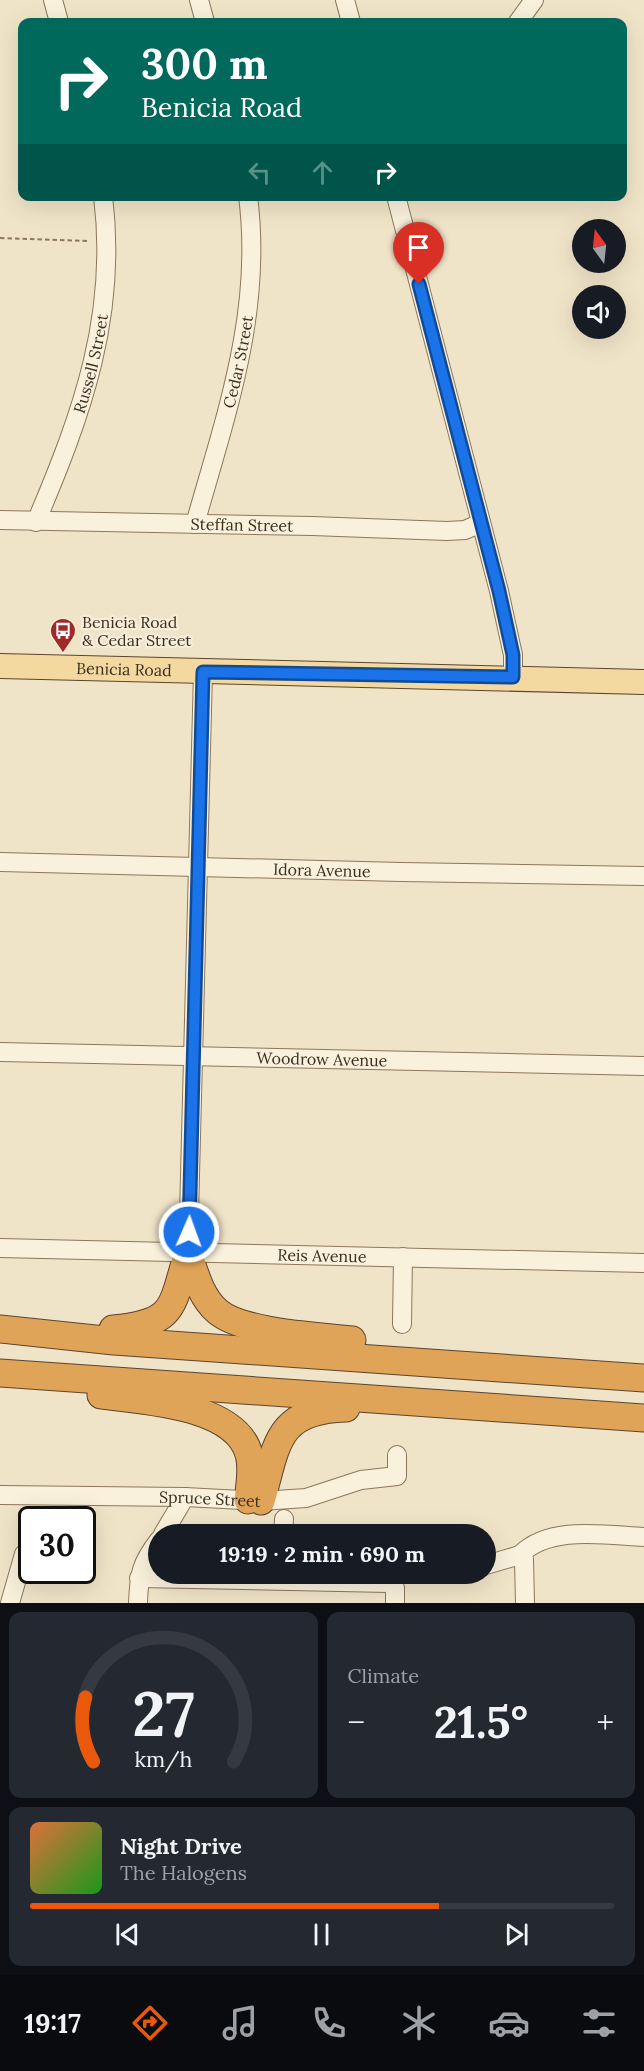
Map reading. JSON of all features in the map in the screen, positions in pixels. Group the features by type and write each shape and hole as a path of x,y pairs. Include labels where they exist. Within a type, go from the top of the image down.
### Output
{"highway":[{"path":"60,1334 142,1326 157,1321 170,1308 178,1292 188,1253"},
{"path":"188,1253 206,1298 217,1311 247,1326 438,1352 537,1370"},
{"path":"0,1329 114,1341 644,1378"},
{"path":"0,1374 644,1418"},
{"path":"0,1374 48,1387 206,1413 227,1425 241,1439 249,1453 255,1500"},
{"path":"255,1500 281,1435 294,1420 308,1413 330,1408 434,1404"}],"main road":[{"name":"Benicia Road","path":"0,666 644,682"}],"street":[{"path":"53,0 58,18"},
{"path":"199,0 204,18"},
{"path":"345,0 350,18"},
{"path":"521,18 534,0"},
{"name":"Russell Street","path":"36,522 90,381 98,341 108,264 103,201"},
{"name":"Cedar Street","path":"195,524 239,366 249,309 253,258 248,201"},
{"path":"397,201 481,523 513,655 513,677"},
{"name":"Steffan Street","path":"0,520 447,531 465,530 481,523"},
{"path":"188,1253 203,672"},
{"name":"Idora Avenue","path":"0,862 198,865 401,873 644,876"},
{"name":"Woodrow Avenue","path":"0,1052 644,1066"},
{"name":"Reis Avenue","path":"0,1248 644,1263"},
{"path":"402,1324 403,1257"},
{"name":"Spruce Street","path":"0,1495 255,1500 306,1498 361,1480 397,1476 397,1455"},
{"path":"169,1524 184,1497"},
{"path":"496,1561 520,1555 530,1545 542,1539 581,1535 644,1537"},
{"path":"138,1603 139,1578 144,1560 148,1555"},
{"path":"520,1555 524,1559 525,1603"},
{"path":"10,1603 18,1575"},
{"path":"139,1578 148,1578"},
{"path":"394,1584 395,1603"}],"path":[{"path":"0,238 107,242"}],"place":[{"name":"Benicia Road & Cedar Street","path":"63,654"}],"route":[{"path":"189,1232 203,672 319,676 513,677 513,655 499,591 419,284"}]}
